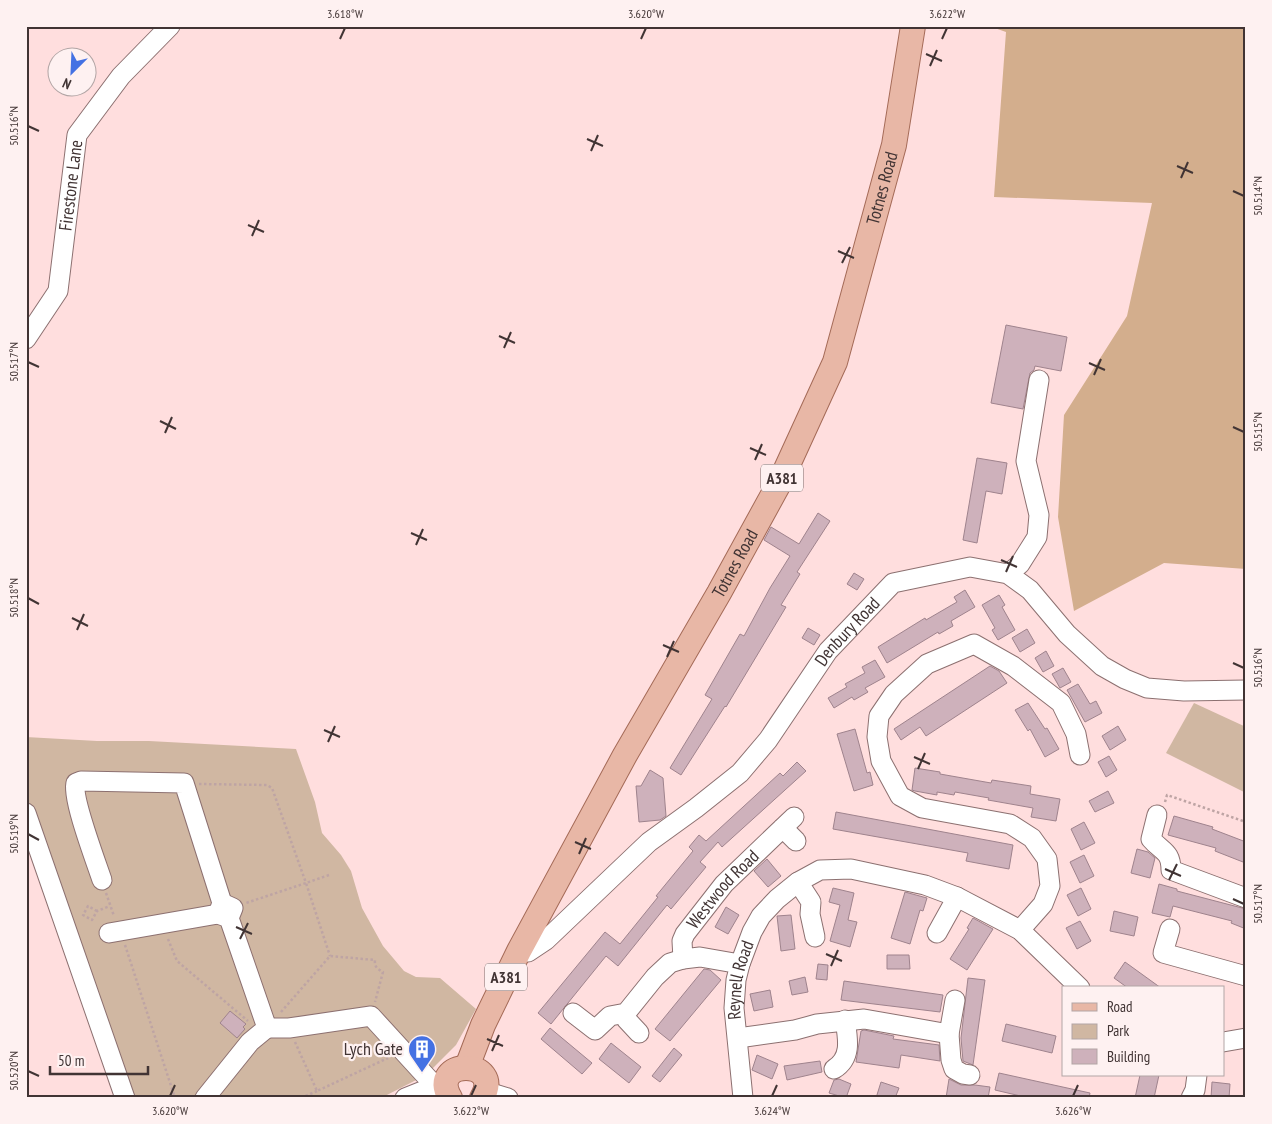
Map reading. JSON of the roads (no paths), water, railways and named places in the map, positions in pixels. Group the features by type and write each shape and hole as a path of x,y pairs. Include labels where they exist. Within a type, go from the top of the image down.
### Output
{"main road":[{"name":"Totnes Road","path":"467,1067 483,1025 519,951 625,755 719,593 781,480 835,362 894,144 913,26"},
{"path":"444,1090 450,1075 454,1071 467,1067 473,1068 482,1074 485,1081 484,1095"}],"street":[{"name":"Firestone Lane","path":"26,339 58,291 77,135 121,76 170,26"},
{"path":"1008,574 1020,564 1037,537 1039,515 1026,461 1039,380"},
{"name":"Denbury Road","path":"519,951 528,952 546,940 649,842 740,772 768,740 828,652 893,583 970,567 1008,574 1030,590 1067,634 1102,666 1125,679 1147,688 1246,690"},
{"path":"1020,930 1043,904 1050,886 1047,859 1032,838 1010,824 922,808 900,796 881,761 877,737 879,716 894,694 927,664 974,644 1013,666 1061,703 1076,734 1080,755"},
{"path":"102,880 78,804 74,788 76,783 81,781 184,784 267,1028"},
{"path":"26,813 125,1098"},
{"path":"1157,814 1151,839 1158,848 1168,853 1171,861 1171,870 1246,898"},
{"name":"Westwood Road","path":"683,959 682,942 685,934 724,884 788,822 796,841"},
{"name":"Reynell Road","path":"742,1098 734,1008 736,980 740,964 752,932 761,916 776,899 798,882 820,870 852,868 925,885 957,897 1020,930 1078,986"},
{"path":"798,882 811,902 810,914 815,937"},
{"path":"937,933 957,897"},
{"path":"114,932 226,911"},
{"path":"1170,929 1163,953 1246,976"},
{"name":"Westwood Road","path":"573,1013 595,1030 610,1016 626,1013 655,977 670,963 700,957 740,964"},
{"path":"955,1000 950,1034 951,1060 954,1069 963,1074 970,1075"},
{"path":"626,1013 626,1019 639,1033"},
{"path":"205,1098 250,1042 267,1028 289,1028 371,1016 403,1051 444,1090"},
{"path":"738,1038 795,1030 816,1024 864,1019 950,1034"},
{"path":"834,1069 841,1064 847,1051 846,1020"},
{"path":"1224,1042 1246,1038"},
{"path":"1191,1098 1195,1090 1197,1076"},
{"path":"405,1098 444,1090"},
{"path":"484,1095 508,1098"}],"place":[{"name":"Lych Gate","path":"422,1073"}]}
